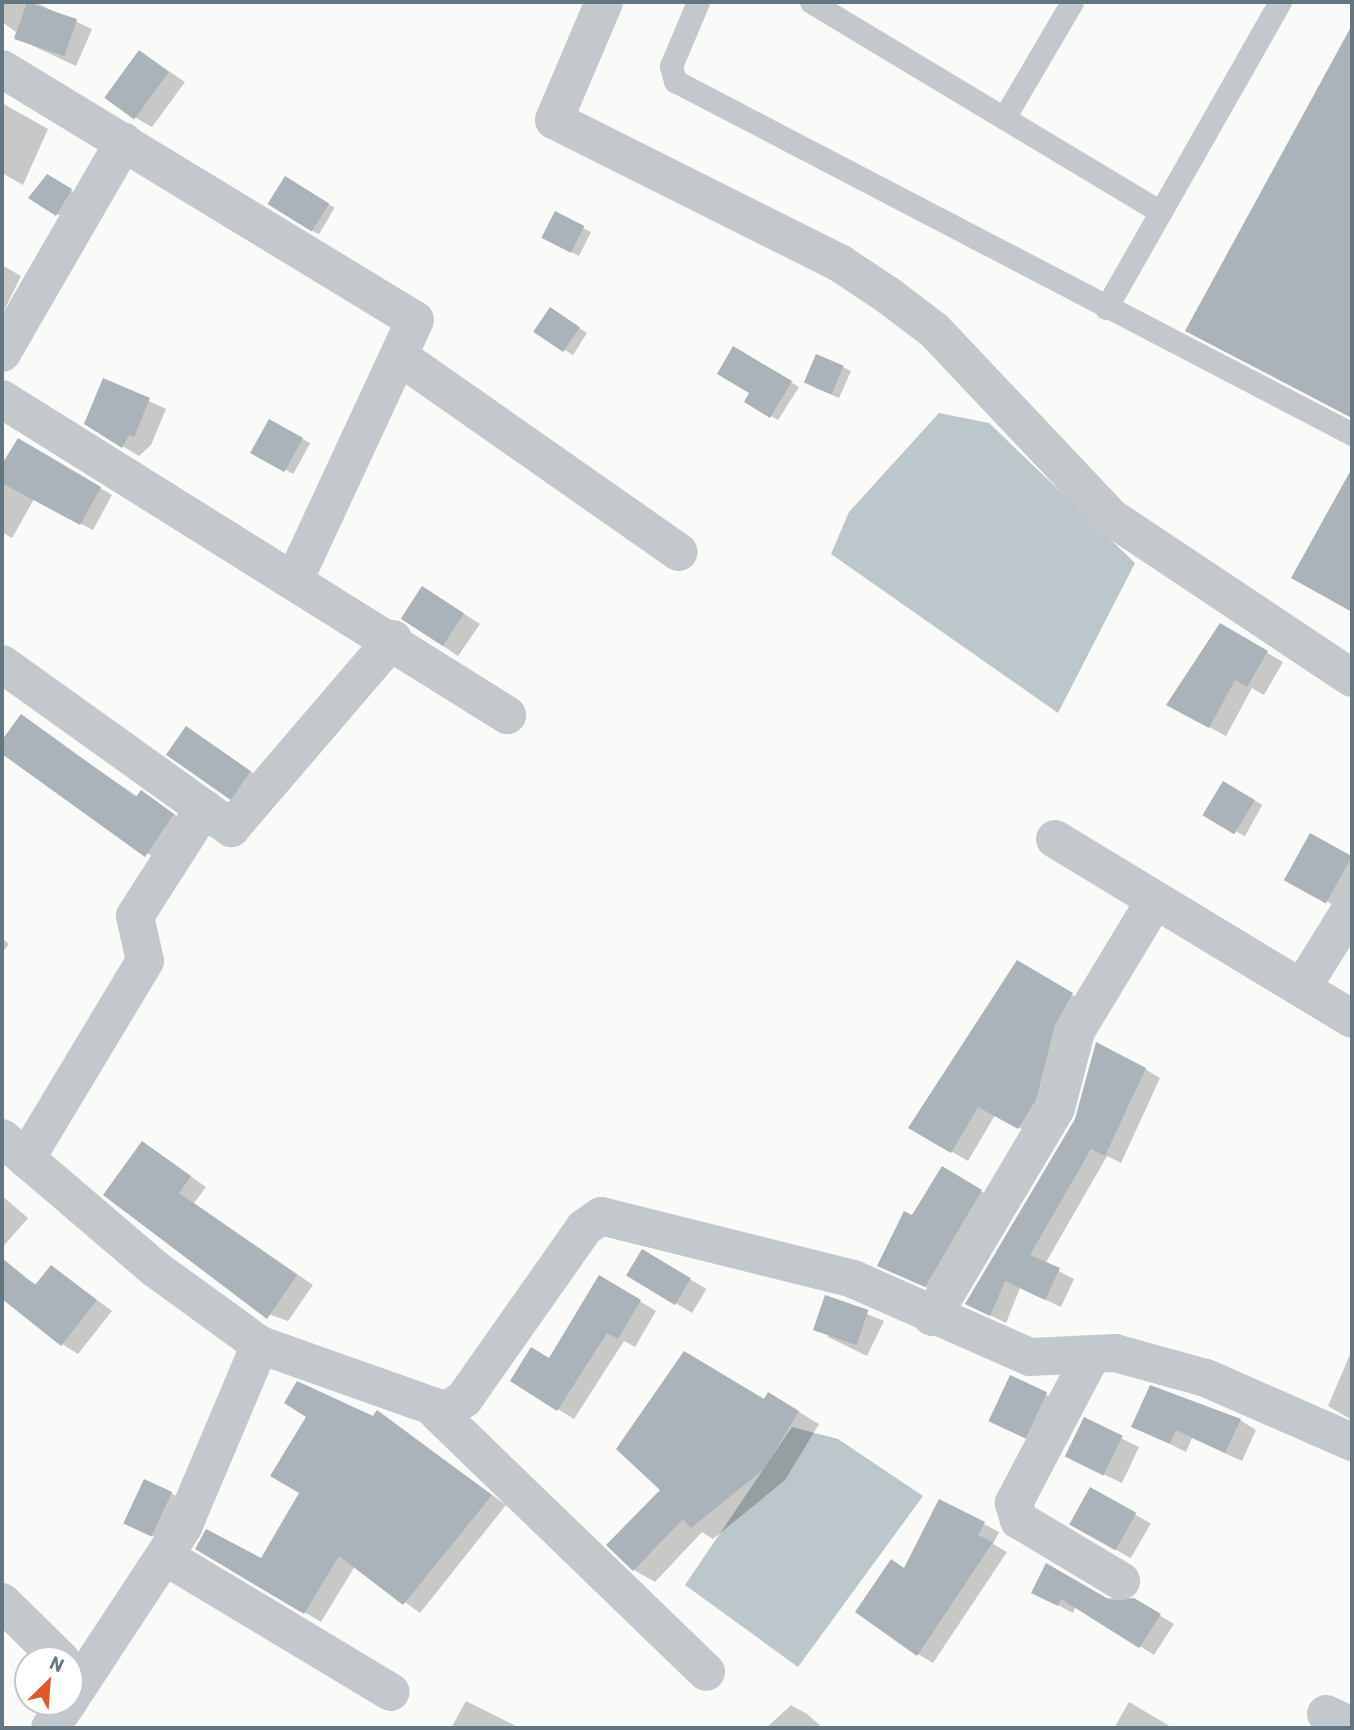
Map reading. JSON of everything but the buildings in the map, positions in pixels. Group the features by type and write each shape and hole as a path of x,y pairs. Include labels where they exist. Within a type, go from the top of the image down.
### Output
{"street":[{"path":"604,2 555,120 841,264 889,296 933,330 1112,518 1352,678"},
{"path":"2,69 408,313 415,320 295,578"},
{"path":"2,353 124,142"},
{"path":"400,357 679,552"},
{"path":"2,399 393,639 507,715"},
{"path":"2,664 235,828 393,639"},
{"path":"204,808 135,916 145,961 14,1148 154,1268 260,1345 437,1412 706,1672"},
{"path":"1055,839 1352,1019"},
{"path":"932,1317 1056,1108 1076,1031 1155,900"},
{"path":"1301,988 1352,907"},
{"path":"437,1412 464,1399 584,1228 601,1216 853,1279 932,1317 1030,1357 1090,1358 1115,1353 1206,1378 1352,1442"},
{"path":"84,1674 166,1557 260,1345"},
{"path":"1090,1358 1014,1503 1019,1520 1121,1581"},
{"path":"166,1557 391,1692"},
{"path":"2,1602 32,1646"}],"lane":[{"path":"698,2 671,66 675,80 1106,308 1352,434"},
{"path":"811,2 1161,212"},
{"path":"1004,118 1072,2"},
{"path":"1106,308 1280,2"}],"shaded area":[{"path":"939,413 989,423 1135,563 1058,713 831,554 849,512"},
{"path":"792,1427 838,1439 923,1496 798,1667 685,1585"}]}
